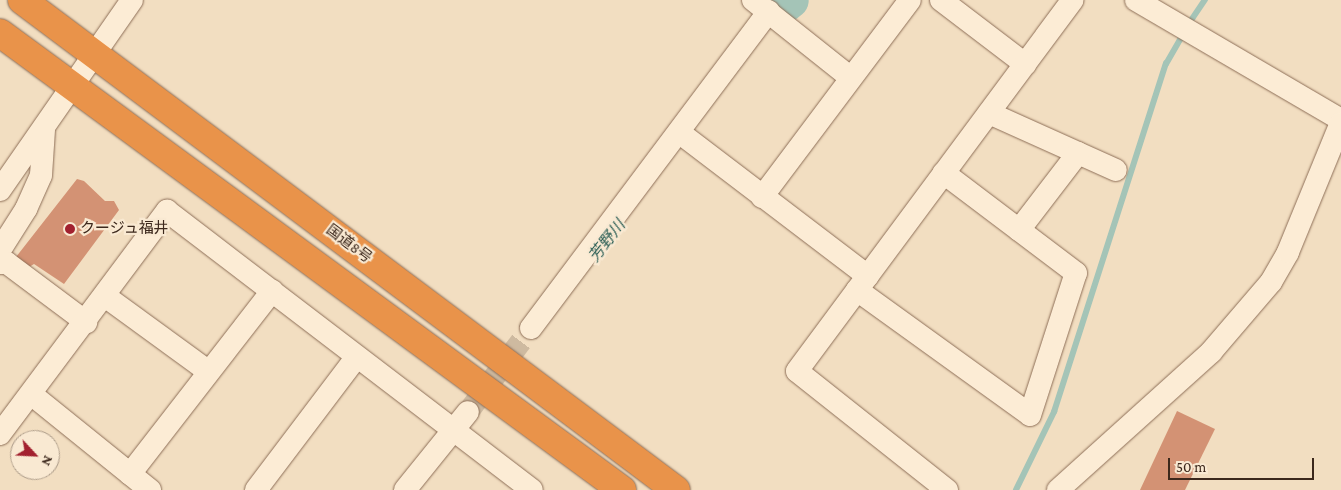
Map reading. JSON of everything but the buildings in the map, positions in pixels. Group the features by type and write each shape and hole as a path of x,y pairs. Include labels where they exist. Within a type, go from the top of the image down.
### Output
{"highway":[{"name":"国道8号","path":"22,0 676,490"},
{"path":"0,33 622,490"}],"street":[{"path":"0,190 44,130 132,0"},
{"path":"762,197 910,0"},
{"path":"941,0 1025,64"},
{"path":"946,490 797,370 1073,0"},
{"path":"1058,490 1211,352 1248,312 1271,282 1332,170 1341,121 1136,0"},
{"path":"531,328 680,133 761,6 852,78"},
{"path":"989,113 1116,170"},
{"path":"0,250 26,209 41,175 44,130"},
{"path":"680,133 762,197 862,283 1030,415 1076,273 944,173"},
{"path":"1019,230 1078,153"},
{"path":"0,434 86,322 167,211 356,358 532,490"},
{"path":"0,263 7,263 86,322"},
{"path":"130,474 208,371 272,291"},
{"path":"105,296 208,371"},
{"path":"256,490 356,358"},
{"path":"31,394 150,490"},
{"path":"405,490 468,412"}],"waterway":[{"name":"芳野川","path":"786,4 791,0"},
{"path":"1188,25 1205,0"},
{"path":"1016,490 1054,412 1166,64 1184,33"}],"tunnel":[{"path":"468,412 531,328"}],"place":[{"name":"クージュ福井","path":"70,229"}]}
